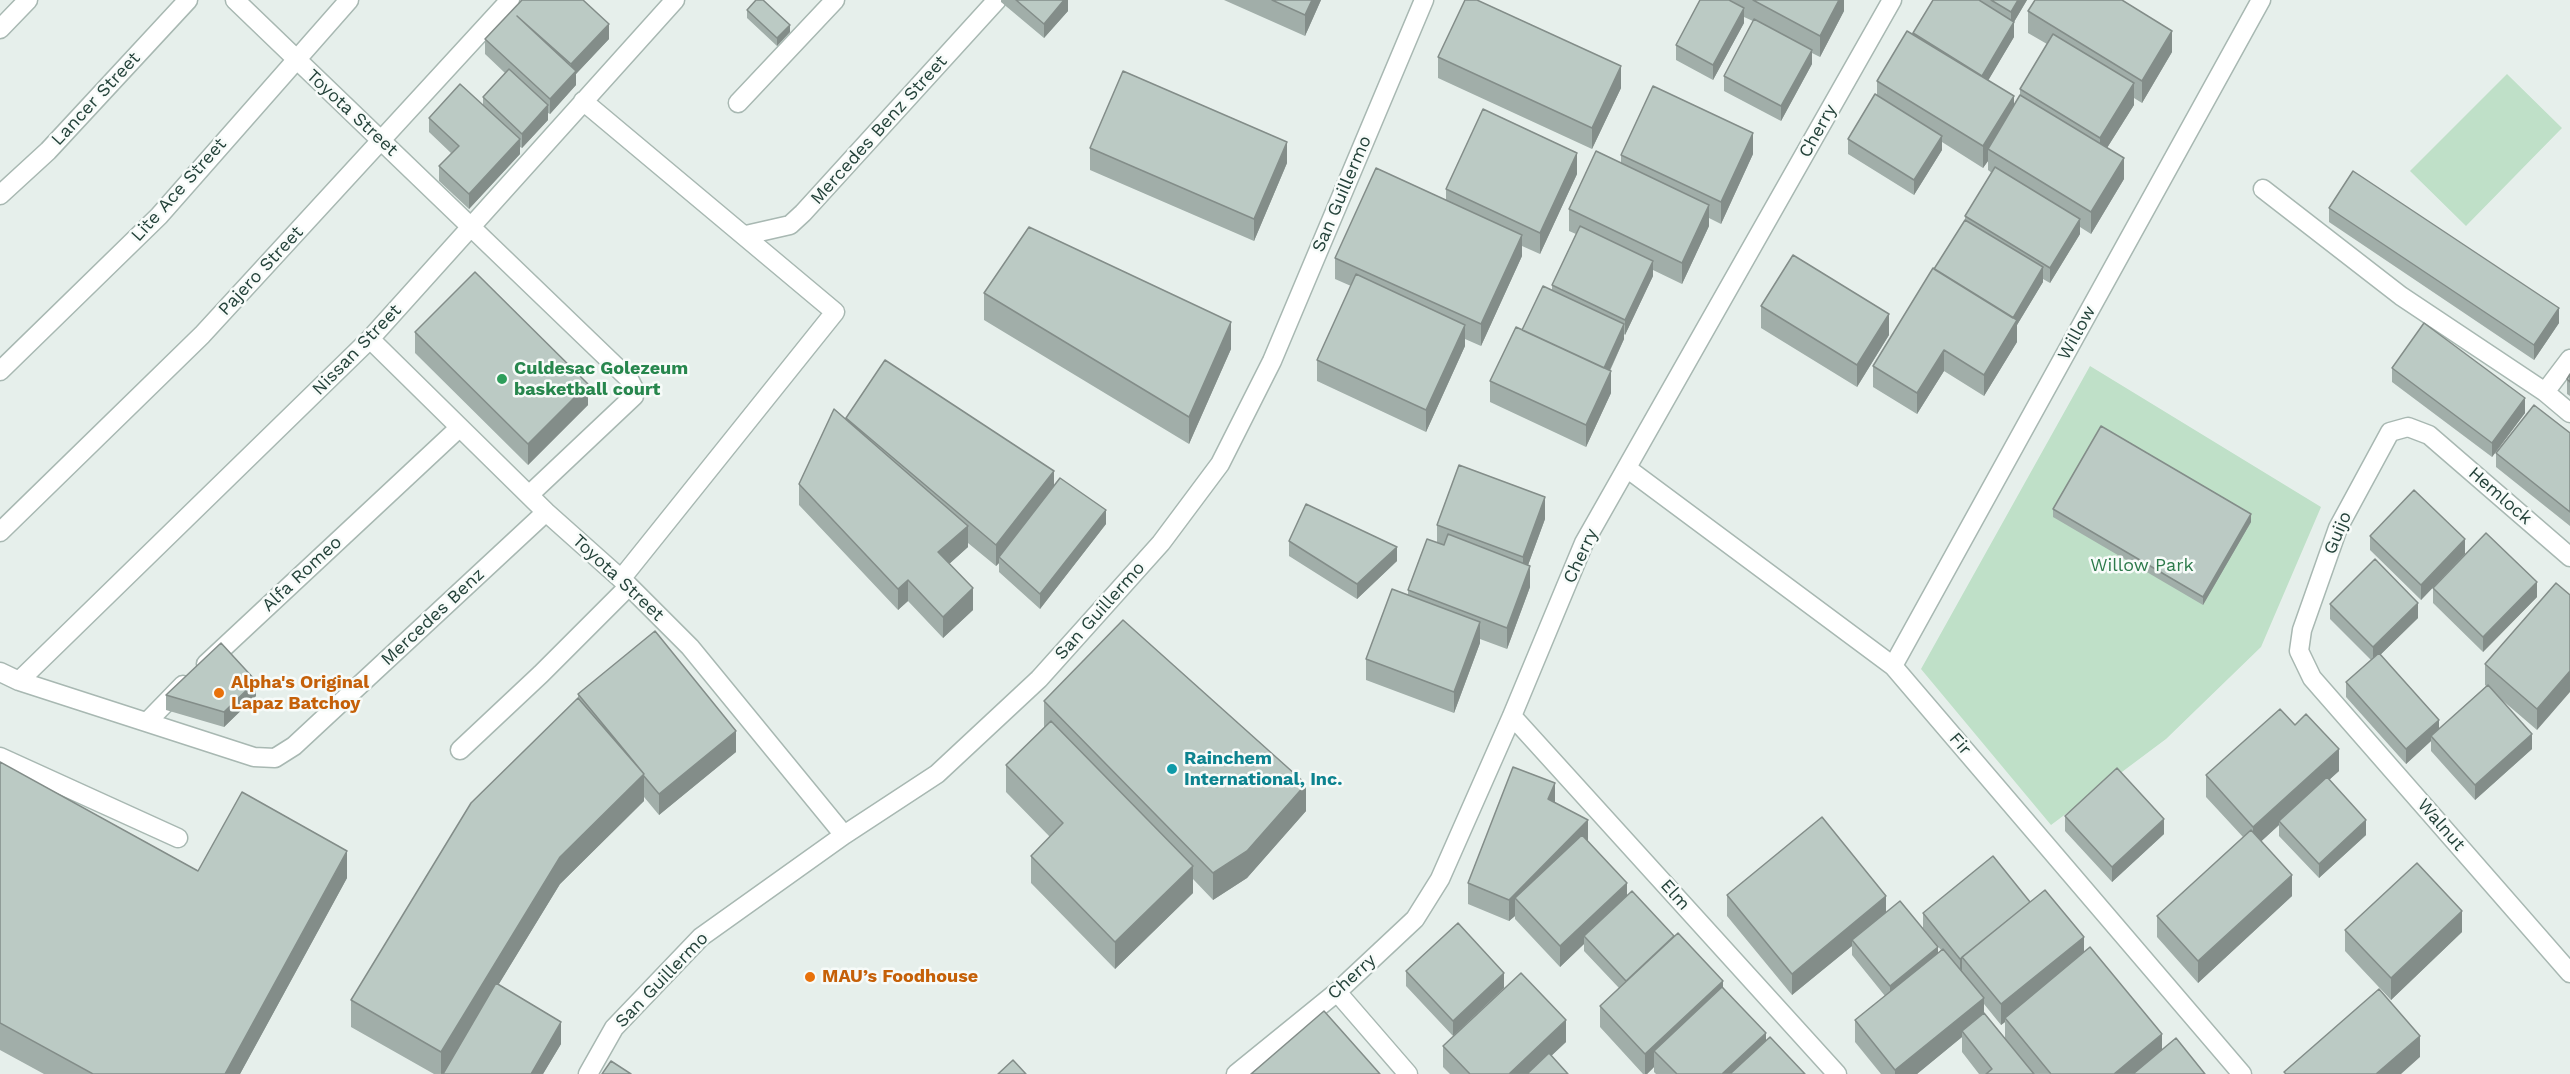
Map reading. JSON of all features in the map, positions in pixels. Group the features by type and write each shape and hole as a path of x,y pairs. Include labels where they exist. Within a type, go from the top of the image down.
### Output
{"street":[{"path":"1,28 13,0"},
{"path":"1,28 28,0"},
{"name":"Lancer Street","path":"0,195 48,151 188,0"},
{"name":"Toyota Street","path":"235,0 629,379 634,388 634,396 529,495"},
{"name":"Lite Ace Street","path":"0,370 159,216 349,0"},
{"name":"Pajero Street","path":"0,532 202,335 510,0"},
{"name":"Nissan Street","path":"19,681 370,339 675,0"},
{"path":"738,103 835,0"},
{"name":"Mercedes Benz Street","path":"746,235 790,225 803,213 997,0"},
{"name":"San Guillermo","path":"588,1074 614,1028 701,937 844,835 938,774 1039,679 1161,543 1220,464 1272,361 1424,0"},
{"name":"Cherry","path":"1236,1074 1337,992 1415,919 1440,879 1512,716 1584,543 1892,0"},
{"name":"Willow","path":"1893,666 2261,0"},
{"path":"460,750 541,674 625,582 835,312 746,235 583,101"},
{"path":"2263,189 2401,296 2545,392 2570,412"},
{"name":"Toyota Street","path":"370,339 546,512 625,582 690,647 844,835"},
{"path":"2545,392 2570,359"},
{"name":"Guijo","path":"2312,678 2299,651 2302,630 2338,528 2390,432 2408,427 2430,435"},
{"name":"Alfa Romeo","path":"147,722 179,688 459,428"},
{"name":"Hemlock","path":"2430,435 2570,557"},
{"name":"Fir","path":"1628,469 1893,666 2242,1074"},
{"name":"Mercedes Benz","path":"0,672 19,681 254,757 275,758 294,746 546,512"},
{"name":"Walnut","path":"2312,678 2570,973"},
{"name":"Elm","path":"1512,716 1837,1074"},
{"path":"0,757 178,838"},
{"path":"1337,992 1408,1074"}],"green space":[{"path":"2507,74 2562,128 2466,226 2410,171"},
{"name":"Willow Park","path":"2090,366 2321,507 2261,647 2166,739 2051,825 1921,669"}],"building":[{"path":"522,0 583,0 609,24 571,64 517,16 576,71 550,99 485,39"},
{"path":"756,0 763,0 790,25 777,38 747,10"},
{"path":"1016,0 1064,0 1044,24"},
{"path":"1272,0 1312,0 1305,15"},
{"path":"1465,0 1477,0 1621,66 1592,128 1438,57"},
{"path":"1700,0 1729,0 1744,8 1713,65 1676,45"},
{"path":"1753,0 1839,0 1820,36"},
{"path":"1933,0 1979,0 2014,22 1982,76 1913,33"},
{"path":"1991,0 2018,0 2011,12"},
{"path":"2035,0 2122,0 2172,31 2142,81 2028,11"},
{"path":"1754,19 1812,50 1781,106 1724,76"},
{"path":"1907,31 2014,96 1983,146 1877,81"},
{"path":"2053,34 2134,83 2100,138 2020,89"},
{"path":"509,69 548,105 522,134 483,97"},
{"path":"1123,71 1287,142 1254,219 1090,148"},
{"path":"460,84 520,139 469,194 439,166 459,146 429,118"},
{"path":"1653,86 1753,133 1721,202 1621,155"},
{"path":"1875,94 1942,136 1914,180 1848,139"},
{"path":"2020,95 2124,158 2091,212 1988,149"},
{"path":"1483,109 1577,153 1540,233 1446,189"},
{"path":"1596,151 1709,205 1682,263 1569,209"},
{"path":"1995,167 2080,219 2050,268 1965,216"},
{"path":"1376,168 1522,235 1481,324 1335,258"},
{"path":"2353,171 2559,308 2534,345 2329,208"},
{"path":"1965,220 2043,267 2013,318 1934,269"},
{"path":"1580,226 1653,261 1625,320 1552,285"},
{"path":"1029,227 1231,322 1189,417 984,293"},
{"path":"1793,255 1889,314 1857,365 1761,306"},
{"path":"1933,268 2017,320 1984,375 1944,350 1917,393 1873,366"},
{"name":"Culdesac Golezeum basketball court","path":"475,272 588,384 528,444 415,332"},
{"path":"1356,274 1465,325 1426,410 1317,360"},
{"path":"1543,286 1624,324 1604,368 1522,330"},
{"path":"2424,323 2525,398 2492,443 2392,368"},
{"path":"1516,327 1611,371 1586,425 1490,381"},
{"path":"885,360 1054,471 996,545 846,418"},
{"path":"2534,405 2570,433 2570,512 2496,453"},
{"path":"834,409 968,526 938,552 973,588 943,617 908,580 898,589 799,484"},
{"path":"2101,426 2251,514 2203,597 2053,509"},
{"path":"1459,465 1545,497 1523,557 1437,525"},
{"path":"1060,478 1106,510 1040,594 999,557"},
{"path":"2414,490 2465,539 2421,585 2370,536"},
{"path":"1306,504 1397,547 1357,584 1289,541"},
{"path":"2486,533 2537,582 2483,637 2433,588"},
{"path":"1448,534 1530,566 1507,628 1408,590 1427,539 1444,545"},
{"path":"2375,559 2418,603 2373,647 2330,604"},
{"path":"2556,583 2570,595 2570,671 2537,709 2485,664"},
{"path":"1392,589 1480,622 1454,692 1366,659"},
{"name":"Rainchem International, Inc.","path":"1123,620 1306,784 1247,851 1213,873 1044,701"},
{"path":"655,631 736,731 659,794 578,694"},
{"name":"Alpha's Original Lapaz Batchoy","path":"221,643 256,681 224,712 166,695"},
{"path":"2379,653 2439,720 2406,749 2346,682"},
{"path":"2488,685 2532,734 2475,785 2431,736"},
{"path":"578,698 644,774 560,857 441,1052 351,1000 471,803"},
{"path":"2280,709 2295,725 2306,714 2339,749 2253,827 2206,775"},
{"path":"1051,721 1193,866 1115,942 1031,856 1063,823 1006,765"},
{"path":"0,762 198,871 242,792 347,851 225,1074 93,1074 0,1023"},
{"path":"1513,767 1555,783 1548,799 1588,820 1509,900 1468,883"},
{"path":"2117,768 2164,819 2112,867 2065,816"},
{"path":"2327,777 2366,820 2319,864 2279,821"},
{"path":"1822,817 1886,896 1792,974 1727,895"},
{"path":"2251,830 2292,875 2198,961 2157,916"},
{"path":"1582,835 1627,883 1560,946 1515,898"},
{"path":"1993,856 2030,902 1960,959 1923,913"},
{"path":"2417,863 2462,911 2391,978 2345,930"},
{"path":"2045,890 2084,937 2001,1004 1962,957"},
{"path":"1632,891 1674,936 1626,981 1584,936"},
{"path":"1900,901 1938,947 1890,986 1852,940"},
{"path":"1458,923 1504,973 1453,1021 1406,971"},
{"path":"1678,933 1723,981 1645,1054 1600,1006"},
{"path":"2090,947 2162,1034 2114,1074 2051,1074 2005,1018"},
{"path":"1943,949 1984,998 1895,1070 1855,1020"},
{"path":"1521,973 1566,1020 1509,1074 1470,1074 1443,1046"},
{"path":"496,983 561,1022 531,1074 443,1074"},
{"path":"1722,987 1766,1033 1722,1074 1677,1074 1654,1051"},
{"path":"2379,989 2420,1036 2376,1074 2286,1074 2284,1072"},
{"path":"1324,1011 1380,1074 1251,1074"},
{"path":"1984,1013 2034,1074 1986,1074 1992,1069 1962,1031"},
{"path":"1770,1037 1805,1074 1730,1074"},
{"path":"2176,1038 2205,1074 2133,1074"},
{"path":"1549,1053 1568,1074 1527,1074"},
{"path":"1013,1060 1026,1074 998,1074"},
{"path":"611,1061 631,1074 602,1074"}],"place":[{"name":"Culdesac Golezeum basketball court","path":"502,379"},
{"name":"Alpha's Original Lapaz Batchoy","path":"219,693"},
{"name":"Rainchem International, Inc.","path":"1172,769"},
{"name":"MAU’s Foodhouse","path":"810,977"}]}
